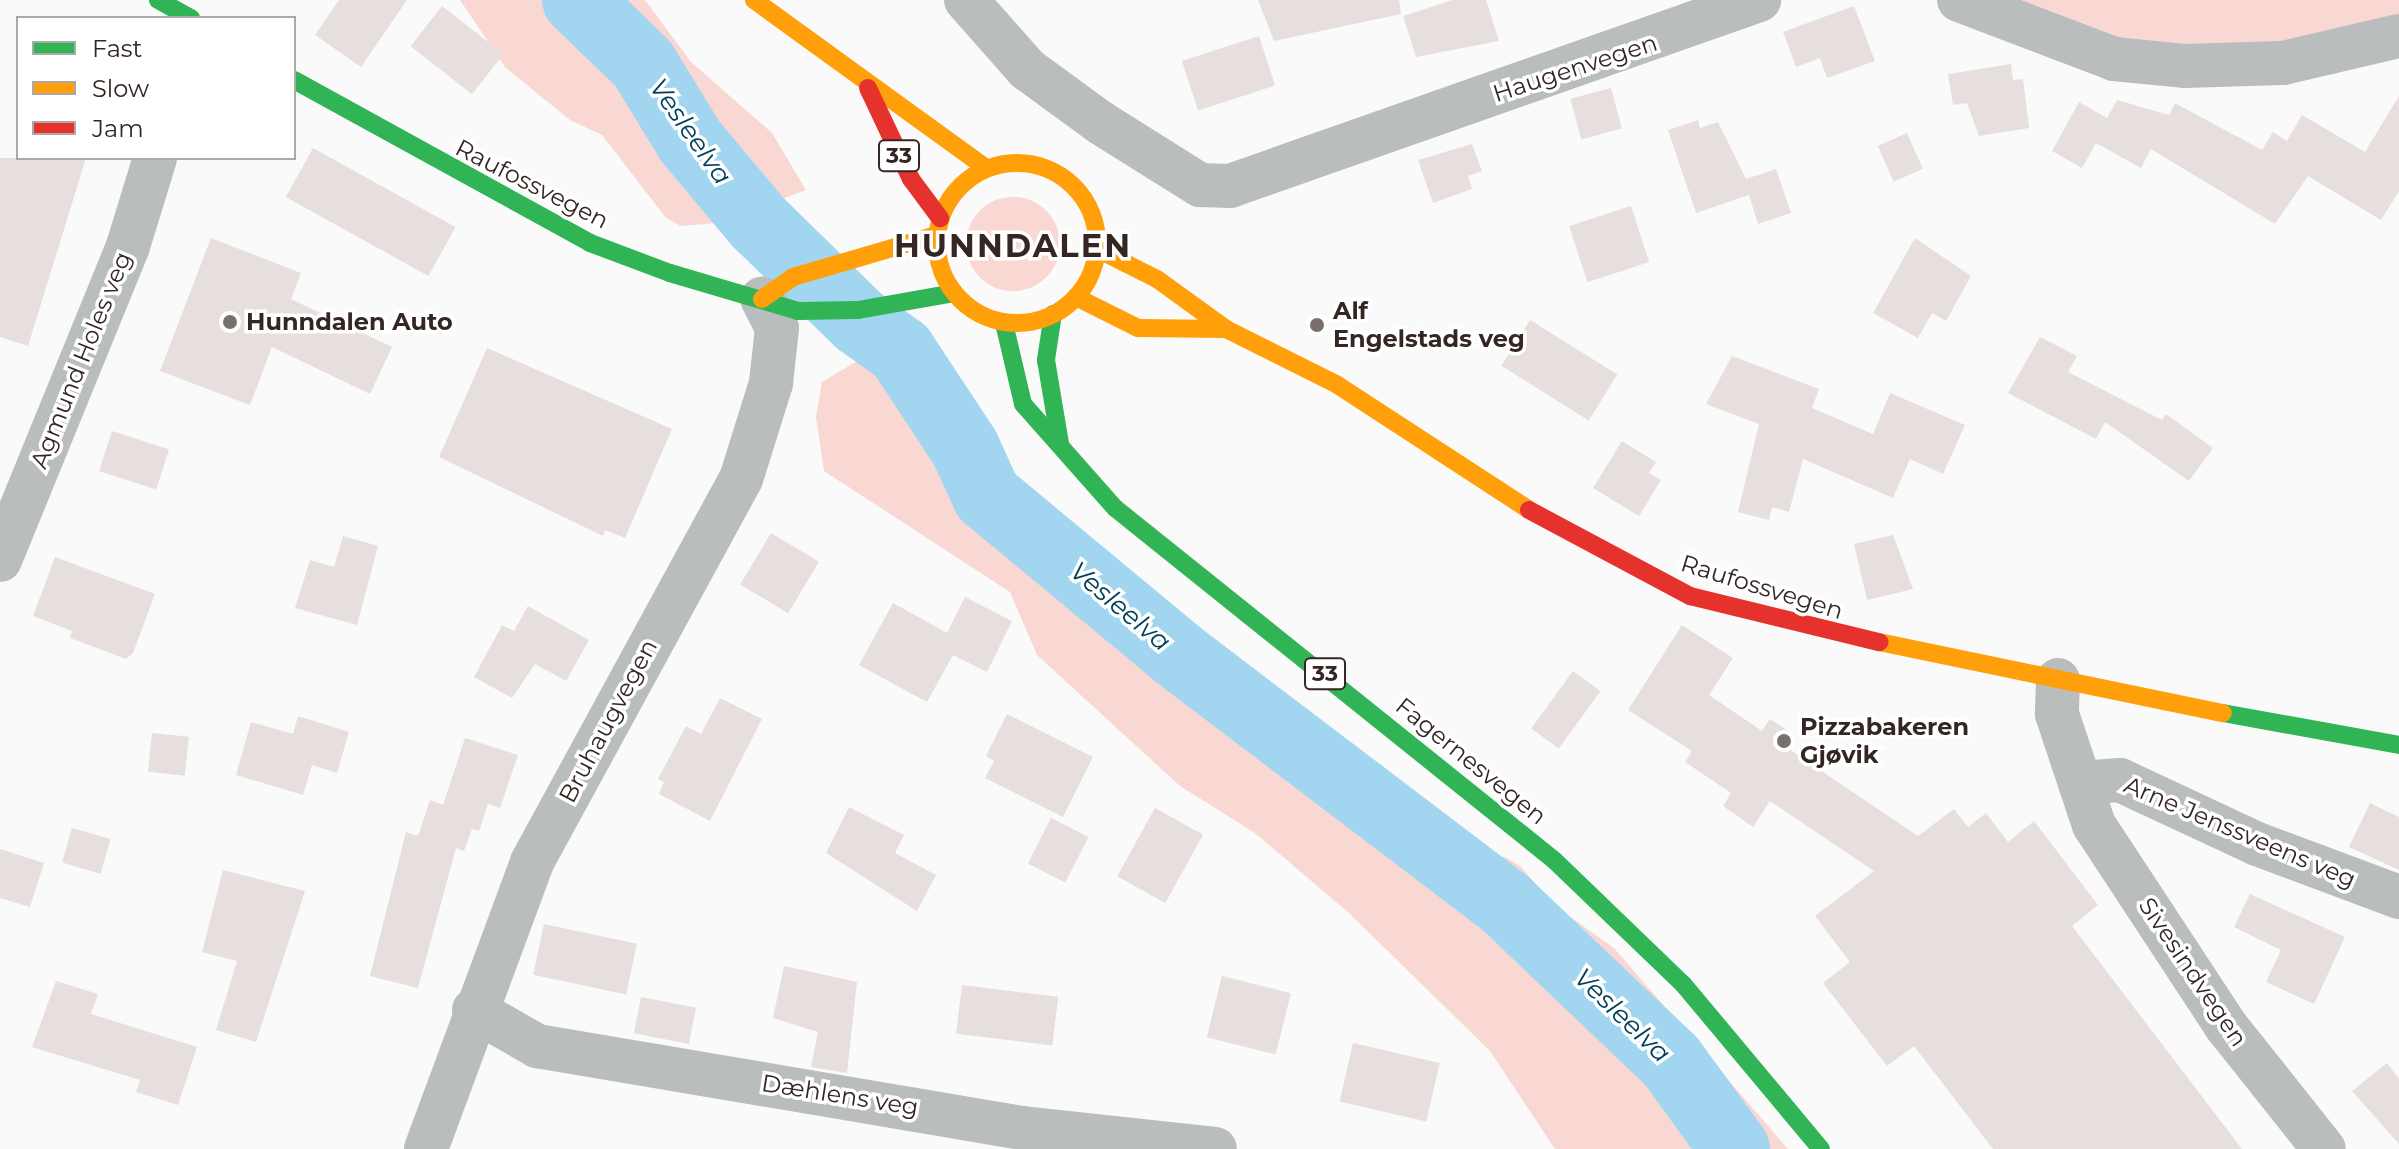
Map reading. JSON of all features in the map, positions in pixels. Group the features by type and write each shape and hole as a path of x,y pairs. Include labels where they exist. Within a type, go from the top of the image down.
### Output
{"main road":[{"path":"158,0 187,16"},
{"name":"33","path":"754,0 868,88 905,105 986,168"},
{"name":"Raufossvegen","path":"296,81 590,243 798,311 858,310 954,293"},
{"name":"33","path":"868,88 911,179 938,226 937,258 954,293"},
{"path":"762,299 793,277 938,226 971,176 986,168 1020,161 1065,178 1090,210 1097,249 1076,297 1053,314 1004,323 954,293"},
{"name":"Raufossvegen","path":"1097,249 1157,279 1226,329 1336,384 1576,540 1690,596 1832,635 2399,745"},
{"path":"1076,297 1138,328 1226,329"},
{"path":"1053,314 1046,360 1060,444"},
{"name":"Fagernesvegen","path":"1004,323 1012,381 1036,425 1060,444 1115,508 1554,860 1683,984 1821,1149"}],"street":[{"name":"Haugenvegen","path":"966,0 1027,69 1200,185 1270,177 1388,128 1589,65 1759,0"},
{"path":"1959,0 2114,59 2184,66 2283,63 2399,36"},
{"name":"Agmund Holes veg","path":"0,560 128,246 154,160"},
{"name":"Bruhaugvegen","path":"426,1149 474,1010 532,862 741,479 776,342 762,299"},
{"name":"Sivesindvegen","path":"2058,680 2057,714 2094,825 2226,1026 2324,1149"},
{"name":"Arne Jenssveens veg","path":"2080,783 2120,780 2257,844 2399,897"},
{"name":"Dæhlens veg","path":"474,1010 537,1046 1023,1128 1215,1149"}],"shaded area":[{"path":"460,0 645,0 691,62 772,133 806,190 716,223 681,226 666,218 602,135 570,120 505,67"},
{"path":"1948,0 2399,0 2399,36 2223,76"},
{"path":"1013,197 1031,201 1046,211 1056,226 1060,244 1056,262 1046,277 1031,287 1013,291 995,287 980,277 970,262 966,244 970,226 980,211 995,201"},
{"path":"866,356 882,361 934,453 1231,731 1385,851 1454,863 1505,857 1520,866 1555,906 1614,948 1788,1149 1555,1149 1490,1051 1350,914 1255,833 1180,786 1037,655 1010,592 824,471 816,417 822,382"}],"building":[{"path":"339,0 407,0 361,67 315,35"},
{"path":"1258,0 1399,0 1401,14 1274,41"},
{"path":"1453,0 1486,0 1499,41 1416,57 1403,16"},
{"path":"442,6 503,54 472,94 411,46"},
{"path":"1854,6 1875,61 1827,78 1820,58 1796,67 1783,32"},
{"path":"1259,36 1275,85 1198,110 1182,61"},
{"path":"2011,64 2013,80 2023,79 2029,128 1979,136 1967,103 1953,105 1948,74"},
{"path":"1611,88 1622,129 1581,139 1570,99"},
{"path":"2399,96 2399,191 2381,220 2308,176 2275,224 2151,149 2141,168 2096,143 2082,168 2052,151 2079,102 2107,118 2117,100 2169,115 2175,103 2262,150 2273,132 2287,141 2302,115 2365,152"},
{"path":"1698,120 1700,128 1718,122 1746,179 1776,169 1791,213 1758,224 1749,195 1696,213 1668,130"},
{"path":"1907,133 1923,169 1894,182 1878,146"},
{"path":"1472,144 1482,171 1468,176 1472,189 1433,203 1418,160"},
{"path":"313,148 456,227 428,276 286,197"},
{"path":"0,158 85,160 28,346 0,337"},
{"path":"1631,206 1649,262 1587,282 1569,226"},
{"name":"Hunndalen Auto","path":"211,238 301,273 291,299 392,347 370,394 272,347 250,405 160,371"},
{"path":"1915,238 1971,276 1946,321 1932,313 1918,338 1873,313"},
{"path":"1530,320 1617,375 1589,420 1501,366"},
{"path":"2040,337 2077,356 2068,372 2162,420 2166,414 2213,448 2189,481 2105,422 2096,439 2008,393"},
{"path":"487,348 672,429 625,538 605,530 603,536 439,457"},
{"path":"1732,356 1819,389 1812,408 1873,434 1890,393 1965,425 1943,474 1910,459 1893,498 1803,459 1789,512 1772,507 1769,520 1738,512 1759,424 1706,404"},
{"path":"112,431 169,450 156,489 99,471"},
{"path":"1622,441 1656,462 1649,473 1661,480 1639,516 1593,488"},
{"path":"771,533 819,562 788,613 740,584"},
{"path":"1893,535 1913,589 1867,600 1854,544"},
{"path":"343,536 378,546 357,625 295,608 310,560 334,567"},
{"path":"55,557 155,594 133,653 126,659 70,638 72,631 33,616"},
{"path":"965,597 1012,621 987,672 953,655 927,702 859,665 893,603 947,633"},
{"path":"528,606 589,640 566,681 535,664 512,698 474,677 502,625 514,631"},
{"path":"1682,625 1733,658 1709,695 1762,731 1770,719 1794,735 1786,747 1918,836 1954,809 1968,827 1986,813 2008,842 2034,821 2098,905 2072,926 2242,1149 1993,1149 1914,1046 1887,1066 1823,983 1850,962 1815,916 1874,871 1770,801 1753,827 1723,806 1731,793 1685,762 1692,751 1628,710"},
{"path":"1573,671 1601,691 1559,748 1531,728"},
{"path":"720,698 762,719 710,821 659,794 664,782 658,779 686,726 701,734"},
{"path":"1007,714 1093,757 1063,817 985,778 994,761 986,756"},
{"path":"298,716 349,732 337,773 312,765 303,795 236,775 251,722 293,734"},
{"path":"152,733 189,737 185,776 148,772"},
{"path":"465,738 518,755 500,808 488,804 479,831 472,829 464,851 456,848 418,988 370,976 406,832 418,836 430,800 443,805"},
{"path":"2370,803 2399,817 2399,870 2349,847"},
{"path":"849,807 904,835 895,853 936,875 917,911 826,853"},
{"path":"1155,808 1203,835 1165,903 1117,876"},
{"path":"1051,818 1088,837 1065,883 1028,863"},
{"path":"72,828 110,839 101,874 62,863"},
{"path":"0,849 44,863 30,907 0,898"},
{"path":"223,870 305,891 256,1042 216,1030 237,961 202,952"},
{"path":"2250,894 2345,937 2314,1004 2266,982 2281,950 2234,927"},
{"path":"544,924 637,944 626,995 533,975"},
{"path":"784,966 857,982 847,1073 811,1067 818,1032 773,1018"},
{"path":"1222,976 1291,993 1276,1054 1207,1037"},
{"path":"56,981 98,994 91,1014 197,1047 178,1105 136,1092 140,1080 32,1047"},
{"path":"962,985 1058,997 1052,1045 956,1034"},
{"path":"641,997 696,1008 689,1044 634,1033"},
{"path":"1353,1043 1440,1063 1426,1121 1340,1101"},
{"path":"2387,1063 2399,1079 2399,1144 2352,1091"}],"waterway":[{"name":"Vesleelva","path":"577,0 643,64 690,141 758,222 859,321 901,351 965,448 987,496 1177,654 1505,903 1671,1061 1735,1149"}],"traffic: fast":[{"path":"158,0 187,16"},
{"path":"296,81 590,243 670,273 798,311 858,310 954,293"},
{"path":"1053,314 1046,360 1060,444"},
{"path":"1004,323 1023,404 1115,508 1554,860 1683,984 1821,1149"},
{"path":"2223,713 2399,745"}],"traffic: slow":[{"path":"754,0 986,168"},
{"path":"1017,163 1047,169 1073,187 1091,213 1097,243 1091,273 1073,299 1047,317 1017,323 987,317 961,299 943,273 937,243 943,213 961,187 987,169 1017,163"},
{"path":"762,299 793,277 937,235"},
{"path":"1097,249 1157,279 1226,329 1336,384 1529,510"},
{"path":"1076,297 1138,328 1226,329"},
{"path":"1879,642 2223,713"}],"traffic: jam":[{"path":"868,88 911,179 940,218"},
{"path":"1529,510 1690,596 1879,642"}],"place":[{"name":"Hunndalen Auto","path":"230,322"},
{"name":"Alf Engelstads veg","path":"1317,325"},
{"name":"Pizzabakeren Gjøvik","path":"1784,741"}],"district":[{"name":"HUNNDALEN","path":"1013,246"}]}
